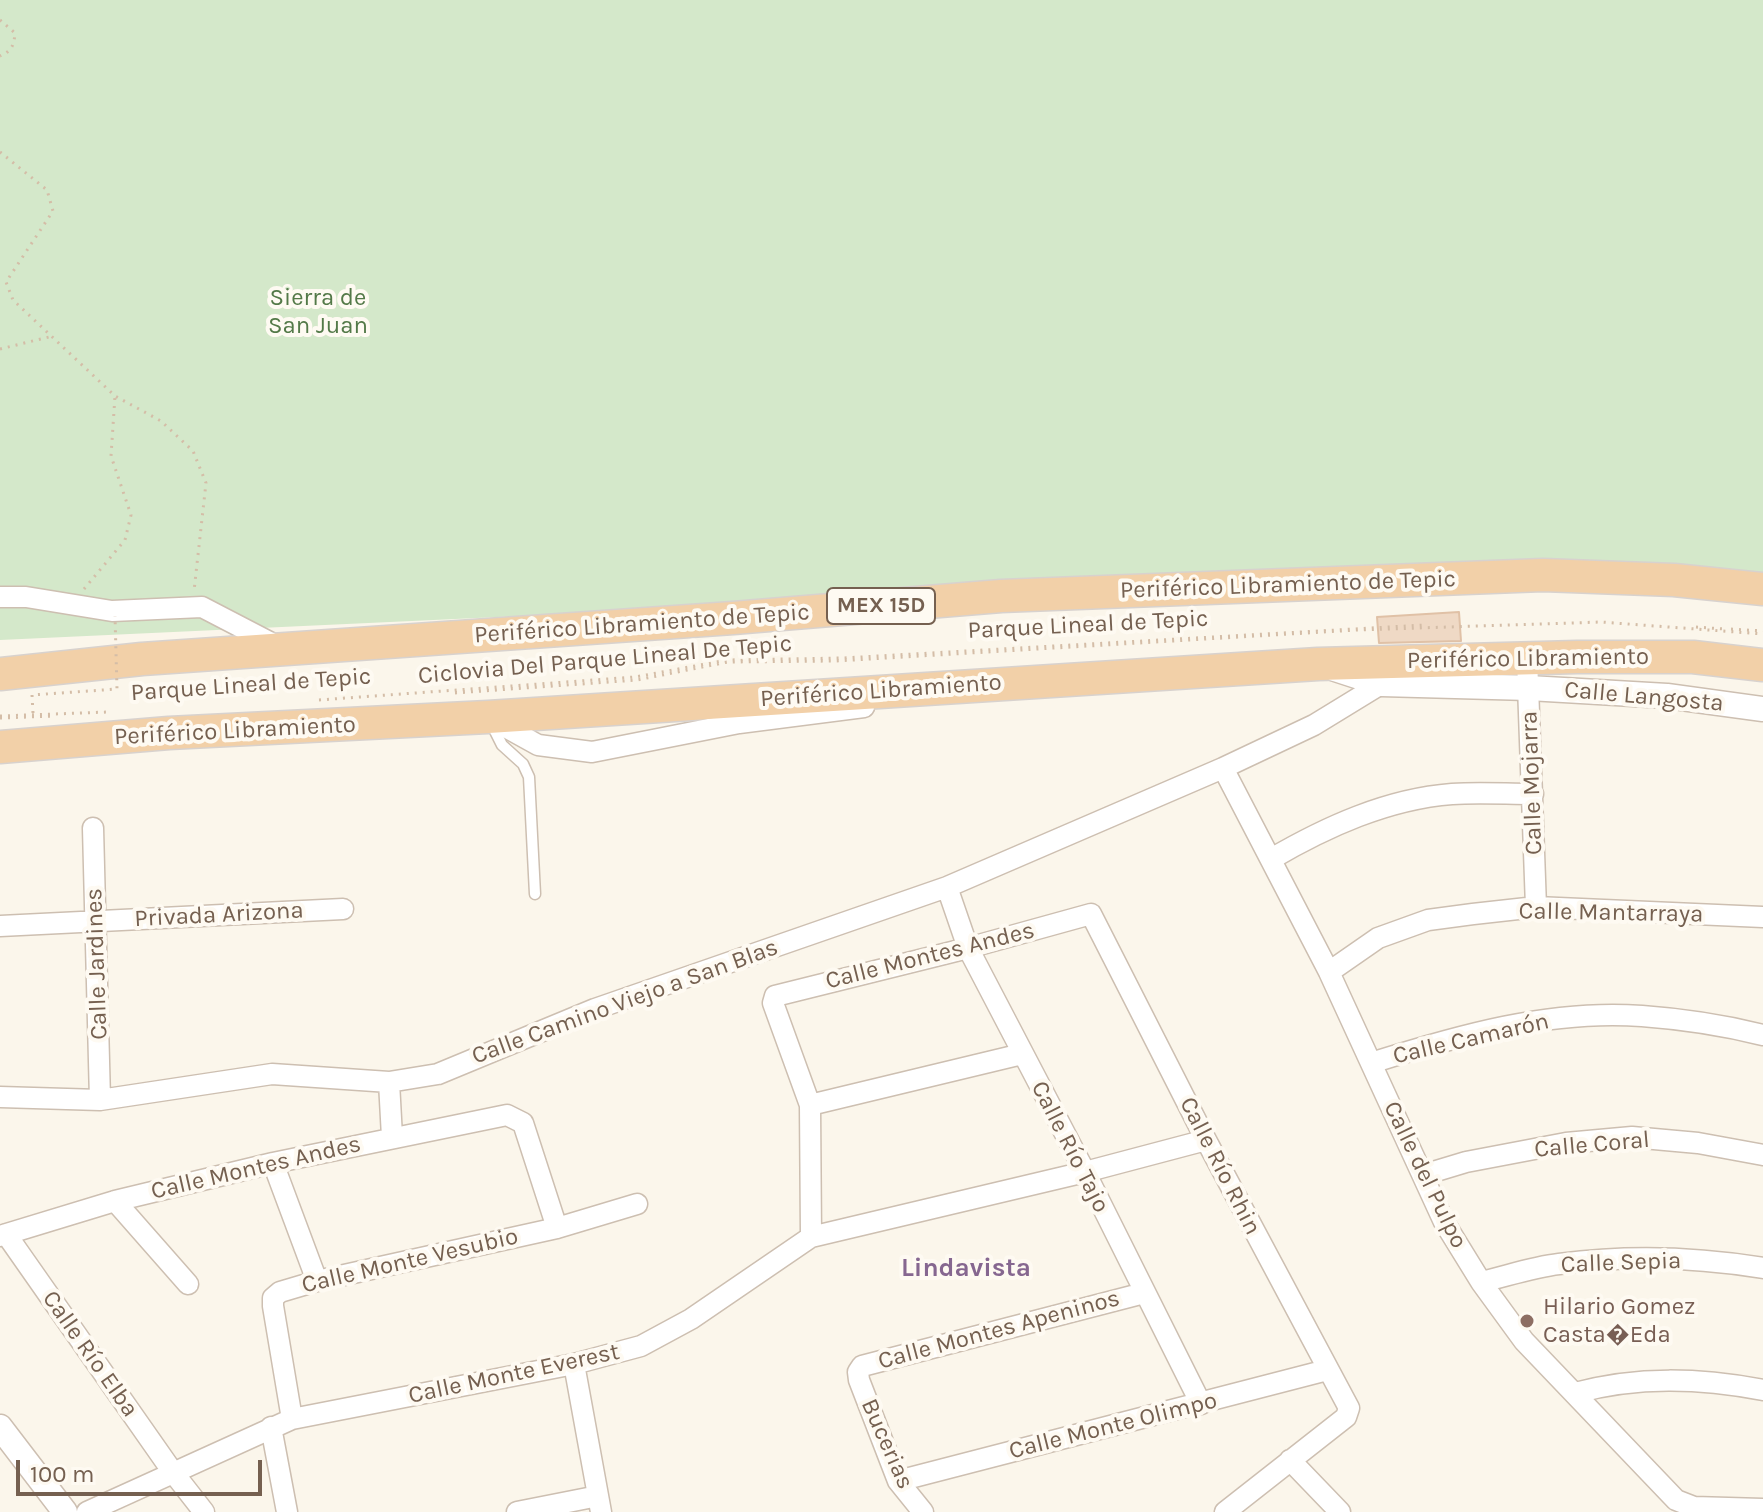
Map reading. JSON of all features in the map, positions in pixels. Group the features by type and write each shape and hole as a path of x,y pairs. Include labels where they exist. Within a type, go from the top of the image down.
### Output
{"highway":[{"name":"Periférico Libramiento de Tepic","path":"0,674 142,659 1001,596 1543,575 1674,580 1763,589"},
{"name":"Periférico Libramiento","path":"0,747 169,733 488,717 1318,664 1528,673 1693,657 1763,665"}],"street":[{"path":"0,597 26,597 112,611 202,607 287,650"},
{"name":"Calle Langosta","path":"1318,664 1381,684 1528,673 1763,709"},
{"name":"Calle Mojarra","path":"1528,673 1536,907"},
{"path":"1223,768 1314,725 1381,684"},
{"name":"Calle del Pulpo","path":"1223,768 1329,972 1444,1222 1481,1282 1524,1341 1676,1500 1694,1507 1763,1509"},
{"name":"Calle Camino Viejo a San Blas","path":"0,1097 100,1100 272,1074 389,1082 438,1074 595,1009 947,887 1223,768"},
{"path":"1271,859 1315,833 1380,808 1450,794 1533,794"},
{"name":"Calle Jardines","path":"93,828 100,1100"},
{"name":"Calle Río Tajo","path":"947,887 968,948 1201,1404"},
{"name":"Calle Mantarraya","path":"1329,972 1378,938 1428,920 1536,907 1763,917"},
{"name":"Privada Arizona","path":"0,926 343,909"},
{"name":"Calle Montes Andes","path":"810,1105 773,1003 775,996 1091,914"},
{"name":"Calle Río Rhin","path":"1091,914 1206,1140 1349,1408 1346,1417 1290,1460"},
{"name":"Calle Camarón","path":"1371,1063 1509,1026 1575,1017 1639,1015 1723,1025 1763,1035"},
{"path":"811,1237 810,1105 1022,1054"},
{"path":"389,1082 392,1137"},
{"name":"Calle Montes Andes","path":"3,1235 115,1201 273,1163 507,1115 523,1123 557,1228"},
{"name":"Calle Coral","path":"1423,1175 1466,1162 1538,1148 1632,1137 1698,1143 1763,1155"},
{"name":"Calle Monte Everest","path":"87,1512 292,1419 574,1364 641,1346 691,1319 811,1237 1206,1140"},
{"path":"273,1163 317,1281"},
{"path":"115,1201 188,1284"},
{"name":"Calle Monte Vesubio","path":"292,1419 273,1306 273,1298 280,1292 557,1228 637,1204"},
{"name":"Calle Río Elba","path":"3,1235 204,1512"},
{"name":"Calle Sepia","path":"1481,1282 1558,1264 1648,1258 1723,1262 1763,1268"},
{"name":"Calle Montes Apeninos","path":"858,1372 862,1366 1144,1293"},
{"path":"517,1512 600,1504 574,1364"},
{"name":"Calle Monte Olimpo","path":"898,1481 1327,1370"},
{"name":"Bucerias","path":"858,1372 898,1481 923,1512"},
{"path":"1575,1393 1610,1383 1663,1379 1726,1383 1763,1390"},
{"path":"0,1427 65,1512"},
{"path":"271,1427 287,1512"},
{"path":"1225,1512 1290,1460 1340,1512"}],"lane":[{"path":"488,717 502,745 523,764 529,777 535,894"}],"path":[{"path":"0,20 15,33 14,45 0,56"},
{"path":"0,152 47,190 53,211 6,282 13,300 115,396 161,421 193,451 206,483 192,606"},
{"path":"0,349 49,337"},
{"path":"69,605 105,567 125,540 131,515 111,456 115,396"},
{"name":"Parque Lineal de Tepic","path":"34,714 32,695 117,689 115,616"},
{"name":"Parque Lineal de Tepic","path":"318,701 635,677 727,660 843,658 1356,629 1601,621 1763,632"},
{"name":"Parque Lineal de Tepic","path":"34,714 111,714 0,717 34,714"}],"green space":[{"name":"Sierra de San Juan","path":"0,0 1763,0 1763,575 1040,592 0,640"}],"building":[{"path":"1459,612 1461,641 1379,643 1377,617"}],"place":[{"name":"Hilario Gomez Casta�Eda","path":"1527,1321"}],"district":[{"name":"Lindavista","path":"966,1269"}]}
